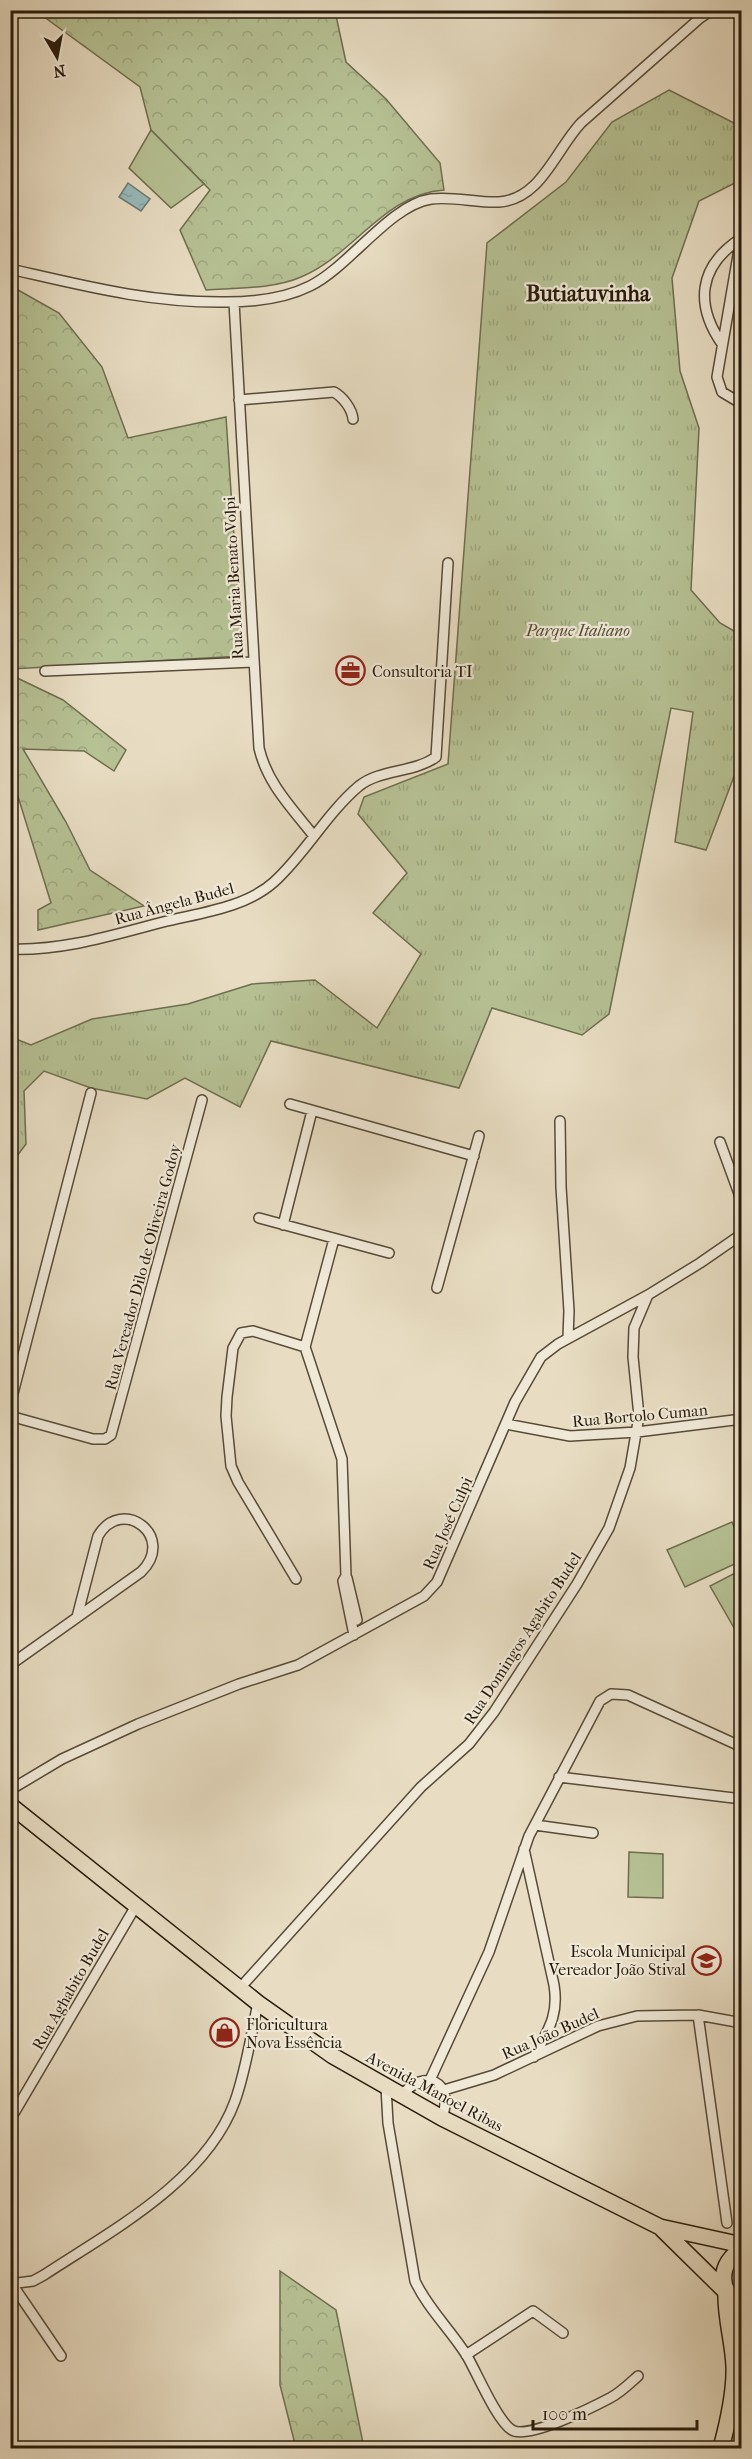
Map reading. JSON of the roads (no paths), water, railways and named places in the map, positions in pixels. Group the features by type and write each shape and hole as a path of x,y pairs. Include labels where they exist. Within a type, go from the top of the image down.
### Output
{"main road":[{"name":"Avenida Manoel Ribas","path":"10,1805 137,1904 258,2003 307,2039 386,2087 442,2118 660,2227 741,2247"},
{"name":"Avenida Manoel Ribas","path":"660,2227 741,2305"},
{"path":"721,2448 734,2373 723,2273 733,2255 741,2247"}],"street":[{"path":"10,269 149,299 234,302 272,299 309,287 337,268 397,216 418,203 441,198 508,202 525,195 537,183 565,141 581,123 712,10"},
{"path":"722,344 709,323 705,309 706,282 717,257 741,236"},
{"path":"741,236 722,344 718,385 729,398 741,404"},
{"name":"Rua Maria Benato Volpi","path":"234,302 256,733 262,763 273,785 314,835"},
{"path":"239,400 334,392 341,396 353,419"},
{"name":"Rua Ângela Budel","path":"10,949 62,947 240,902 264,890 274,882 314,835 364,783 436,757 447,563"},
{"path":"45,671 253,662"},
{"path":"10,1405 91,1094"},
{"name":"Rua Vereador Dilo de Oliveira Godoy","path":"10,1416 93,1439 105,1439 114,1430 202,1100"},
{"path":"290,1104 474,1156"},
{"path":"283,1225 312,1111"},
{"path":"560,1121 561,1187 569,1311 568,1338"},
{"path":"437,1288 479,1136"},
{"path":"720,1142 741,1202"},
{"path":"259,1218 389,1254"},
{"name":"Rua José Culpi","path":"10,1790 37,1773 98,1742 212,1694 289,1670 431,1591 533,1367 547,1351 648,1295 741,1234"},
{"path":"334,1239 305,1347 342,1459 346,1576 343,1581 357,1634"},
{"name":"Rua Domingos Agabito Budel","path":"240,1988 421,1787 456,1758 481,1730 577,1584 615,1516 625,1486 637,1432 638,1402 632,1341 638,1315 648,1295"},
{"path":"296,1579 234,1474 226,1407 233,1348 241,1333 253,1331 305,1347"},
{"name":"Rua Bortolo Cuman","path":"506,1424 570,1436 637,1432 741,1419"},
{"path":"10,1665 141,1572 151,1560 153,1543 144,1526 131,1519 108,1523 98,1536 77,1617"},
{"path":"430,2080 489,1952 524,1848 596,1706 611,1694 628,1695 741,1747"},
{"path":"559,1777 741,1799"},
{"path":"535,1825 593,1833"},
{"path":"524,1848 557,2006 552,2022 534,2056"},
{"name":"Rua Aghabito Budel","path":"10,2120 137,1904"},
{"path":"61,2356 11,2284 33,2281 44,2275 130,2218 165,2191 193,2165 219,2132 234,2103 258,2003"},
{"name":"Rua João Budel","path":"444,2090 494,2075 580,2034 618,2020 657,2014 698,2015 739,2021"},
{"path":"698,2015 727,2223"},
{"path":"402,2096 412,2085 430,2080 444,2090 446,2101 442,2118"},
{"path":"386,2087 387,2123 415,2281 422,2297 466,2355 502,2420 512,2430 521,2433 536,2431 610,2398 638,2376"},
{"path":"466,2355 533,2311 563,2333"}],"water":[{"path":"128,183 150,199 141,211 119,197"}],"place":[{"name":"Consultoria TI","path":"351,671"},
{"name":"Escola Municipal Vereador João Stival","path":"707,1960"},
{"name":"Floricultura Nova Essência","path":"225,2033"}],"district":[{"name":"Butiatuvinha","path":"588,293"}],"park label":[{"name":"Parque Italiano","path":"578,630"}]}
